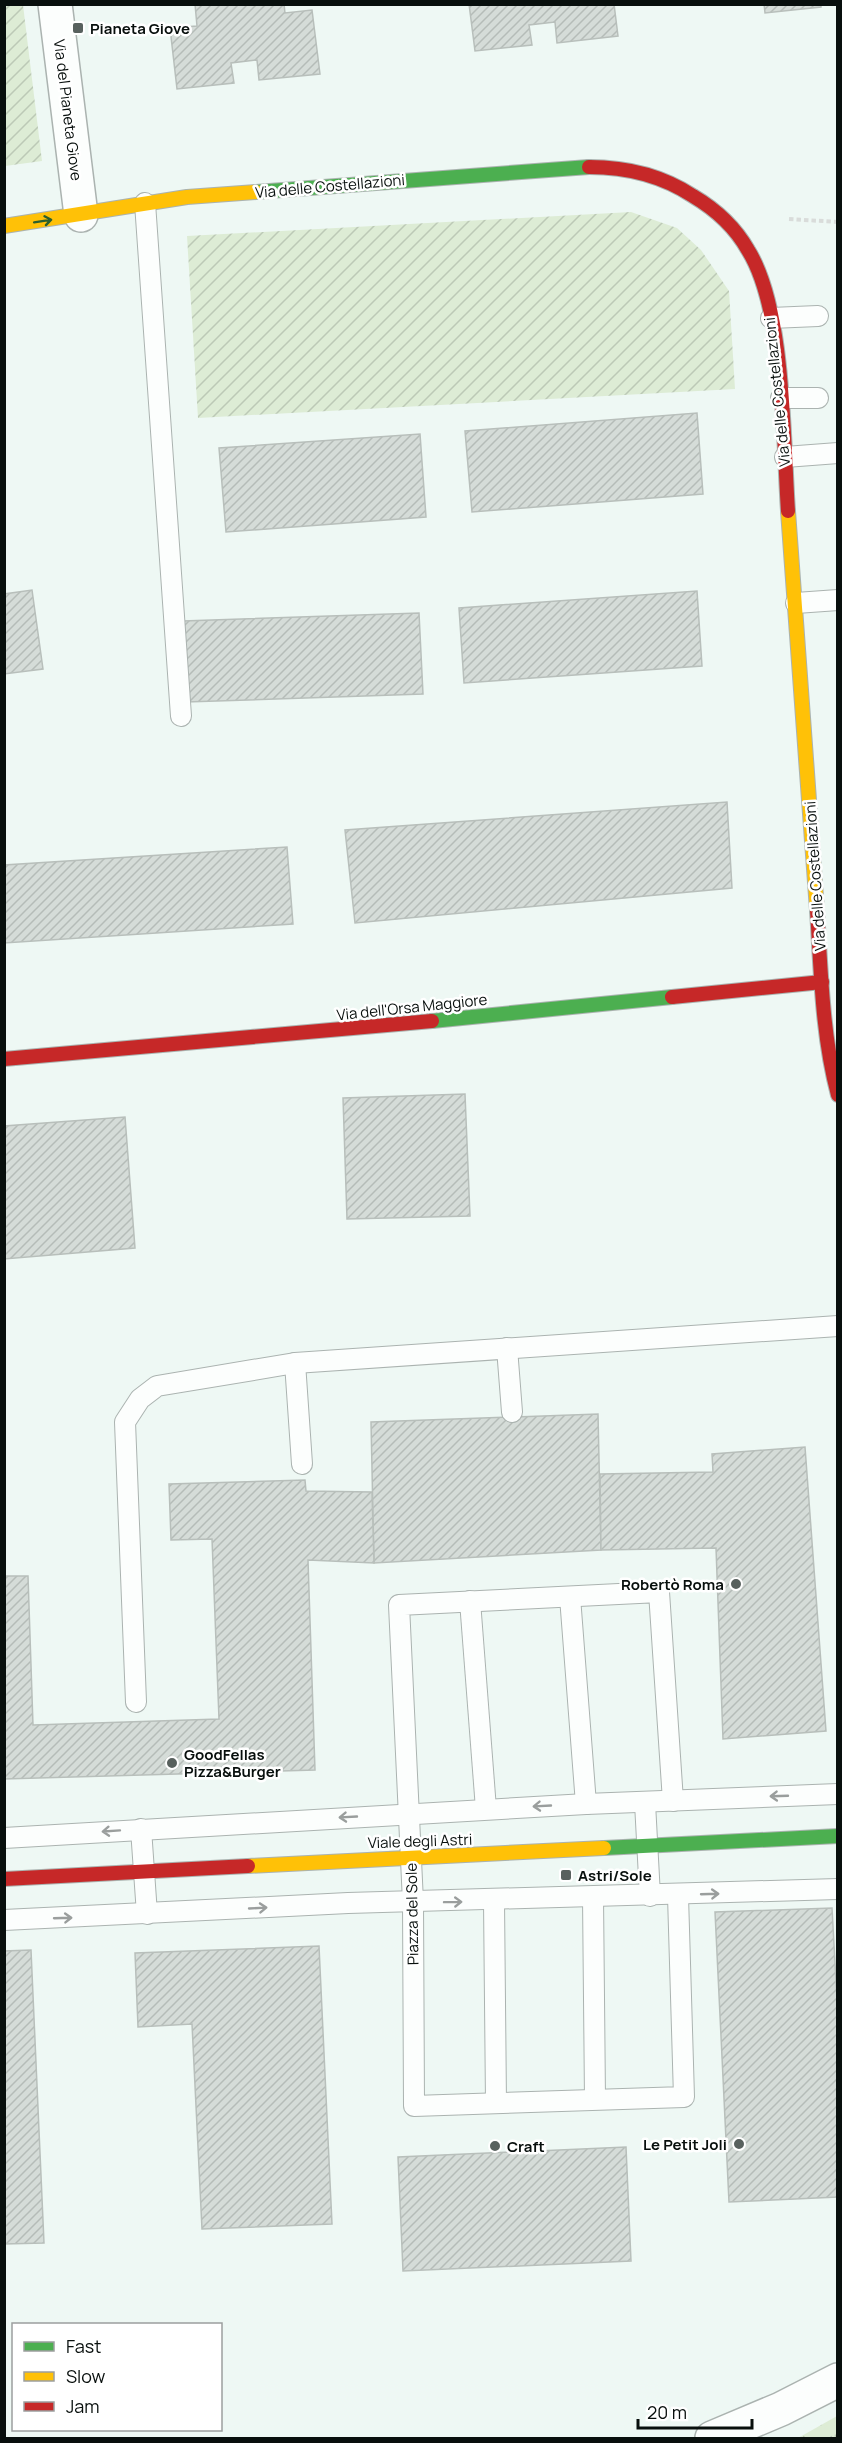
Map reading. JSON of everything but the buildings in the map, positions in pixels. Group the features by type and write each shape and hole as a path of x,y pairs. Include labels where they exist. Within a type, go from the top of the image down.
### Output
{"street":[{"name":"Via del Pianeta Giove","path":"55,4 81,215"},
{"name":"Via delle Costellazioni","path":"4,226 145,203 512,171 622,168 658,178 677,187 727,221 740,235 759,270 771,318 781,398 827,1044 837,1095"},
{"name":"Via dell'Orsa Maggiore","path":"4,1059 252,1039 822,982"},
{"name":"Viale degli Astri","path":"4,1879 837,1836"},
{"path":"712,2439 781,2409 837,2380"}],"lane":[{"path":"145,203 181,716"},
{"path":"771,318 818,316"},
{"path":"781,398 818,398"},
{"path":"785,457 837,453"},
{"path":"796,603 837,600"},
{"path":"136,1702 125,1422 140,1399 157,1386 295,1363 837,1326"},
{"path":"507,1348 512,1412"},
{"path":"295,1363 302,1464"},
{"name":"Piazza del Sole","path":"673,1801 659,1592 399,1605 413,1902 414,2106 684,2097 678,1896"},
{"path":"570,1597 586,1804"},
{"path":"470,1601 486,1809"},
{"path":"4,1838 486,1809 837,1794"},
{"path":"645,1803 650,1896"},
{"path":"141,1829 147,1914"},
{"path":"4,1920 413,1902 678,1896 837,1889"},
{"path":"593,1897 595,2099"},
{"path":"494,1901 496,2103"}],"path":[{"path":"789,219 837,222"}],"green space":[{"path":"4,5 23,5 42,161 5,166"},
{"path":"631,212 677,228 701,250 729,291 735,389 198,418 187,236"},
{"path":"837,2416 837,2438 798,2438"}],"traffic: fast":[{"path":"256,192 589,167"},
{"path":"432,1021 672,997"},
{"path":"604,1848 838,1836"}],"traffic: slow":[{"path":"4,226 187,197 256,192"},
{"path":"788,511 817,910"},
{"path":"248,1866 604,1848"}],"traffic: jam":[{"path":"589,167 643,174 681,189 724,219 748,250 760,275 776,340 783,412 788,511"},
{"path":"817,910 825,1026 838,1095"},
{"path":"672,997 822,982"},
{"path":"4,1059 432,1021"},
{"path":"4,1879 248,1866"}],"place":[{"name":"Pianeta Giove","path":"78,28"},
{"name":"Robertò Roma","path":"736,1584"},
{"name":"GoodFellas Pizza&Burger","path":"172,1763"},
{"name":"Astri/Sole","path":"566,1875"},
{"name":"Le Petit Joli","path":"739,2144"},
{"name":"Craft","path":"495,2146"}]}
